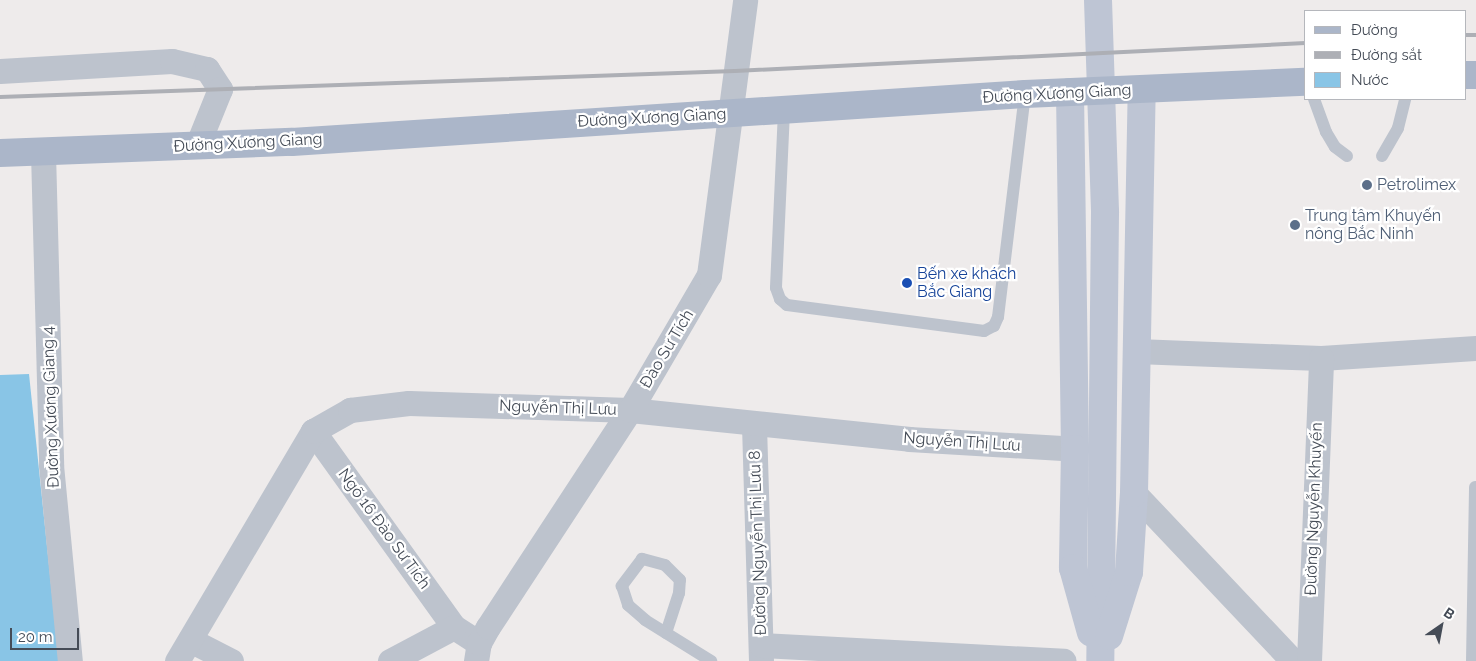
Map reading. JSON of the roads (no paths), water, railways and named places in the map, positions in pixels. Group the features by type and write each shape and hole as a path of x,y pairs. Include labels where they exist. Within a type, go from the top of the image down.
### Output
{"main road":[{"path":"1098,0 1105,212 1100,661"},
{"name":"Đường Xương Giang","path":"0,153 197,146 784,111 1025,94 1304,82"},
{"path":"1100,661 1130,572 1134,492 1142,90"},
{"path":"1070,92 1075,449 1073,568 1100,661"}],"street":[{"name":"Đào Sư Tích","path":"477,652 630,410 709,275 745,0"},
{"path":"0,71 172,61 207,69 220,89 197,146"},
{"name":"Đường Xương Giang 4","path":"43,152 51,465 70,661"},
{"path":"1136,351 1320,358 1476,348"},
{"name":"Đường Nguyễn Khuyến","path":"1309,661 1320,358"},
{"name":"Nguyễn Thị Lưu","path":"177,661 313,431 350,410 409,403 630,410 754,425 1075,449"},
{"name":"Đường Nguyễn Thị Lưu 8","path":"754,425 761,653"},
{"name":"Ngõ 16 Đào Sư Tích","path":"313,431 454,627"},
{"path":"1134,492 1293,661"},
{"path":"390,661 454,627 477,652"},
{"path":"190,640 231,661"},
{"path":"761,653 1064,661"}],"lane":[{"path":"784,111 776,288 780,300 787,306 984,331 994,326 998,318 1025,94"},
{"path":"1314,100 1326,132 1335,147 1347,156"},
{"path":"1382,156 1398,128 1406,100"},
{"path":"1472,661 1475,487"},
{"path":"666,633 680,593 680,580 665,565 642,559 626,577 622,592 628,605 645,620 711,661"}],"water":[{"path":"29,374 59,661 0,661 0,375"}],"railway":[{"path":"1466,35 1476,35"},
{"path":"0,97 735,71 1304,43"}],"place":[{"name":"Petrolimex","path":"1367,185"},
{"name":"Trung tâm Khuyến nông Bắc Ninh","path":"1295,225"},
{"name":"Bến xe khách Bắc Giang","path":"907,283"}]}
